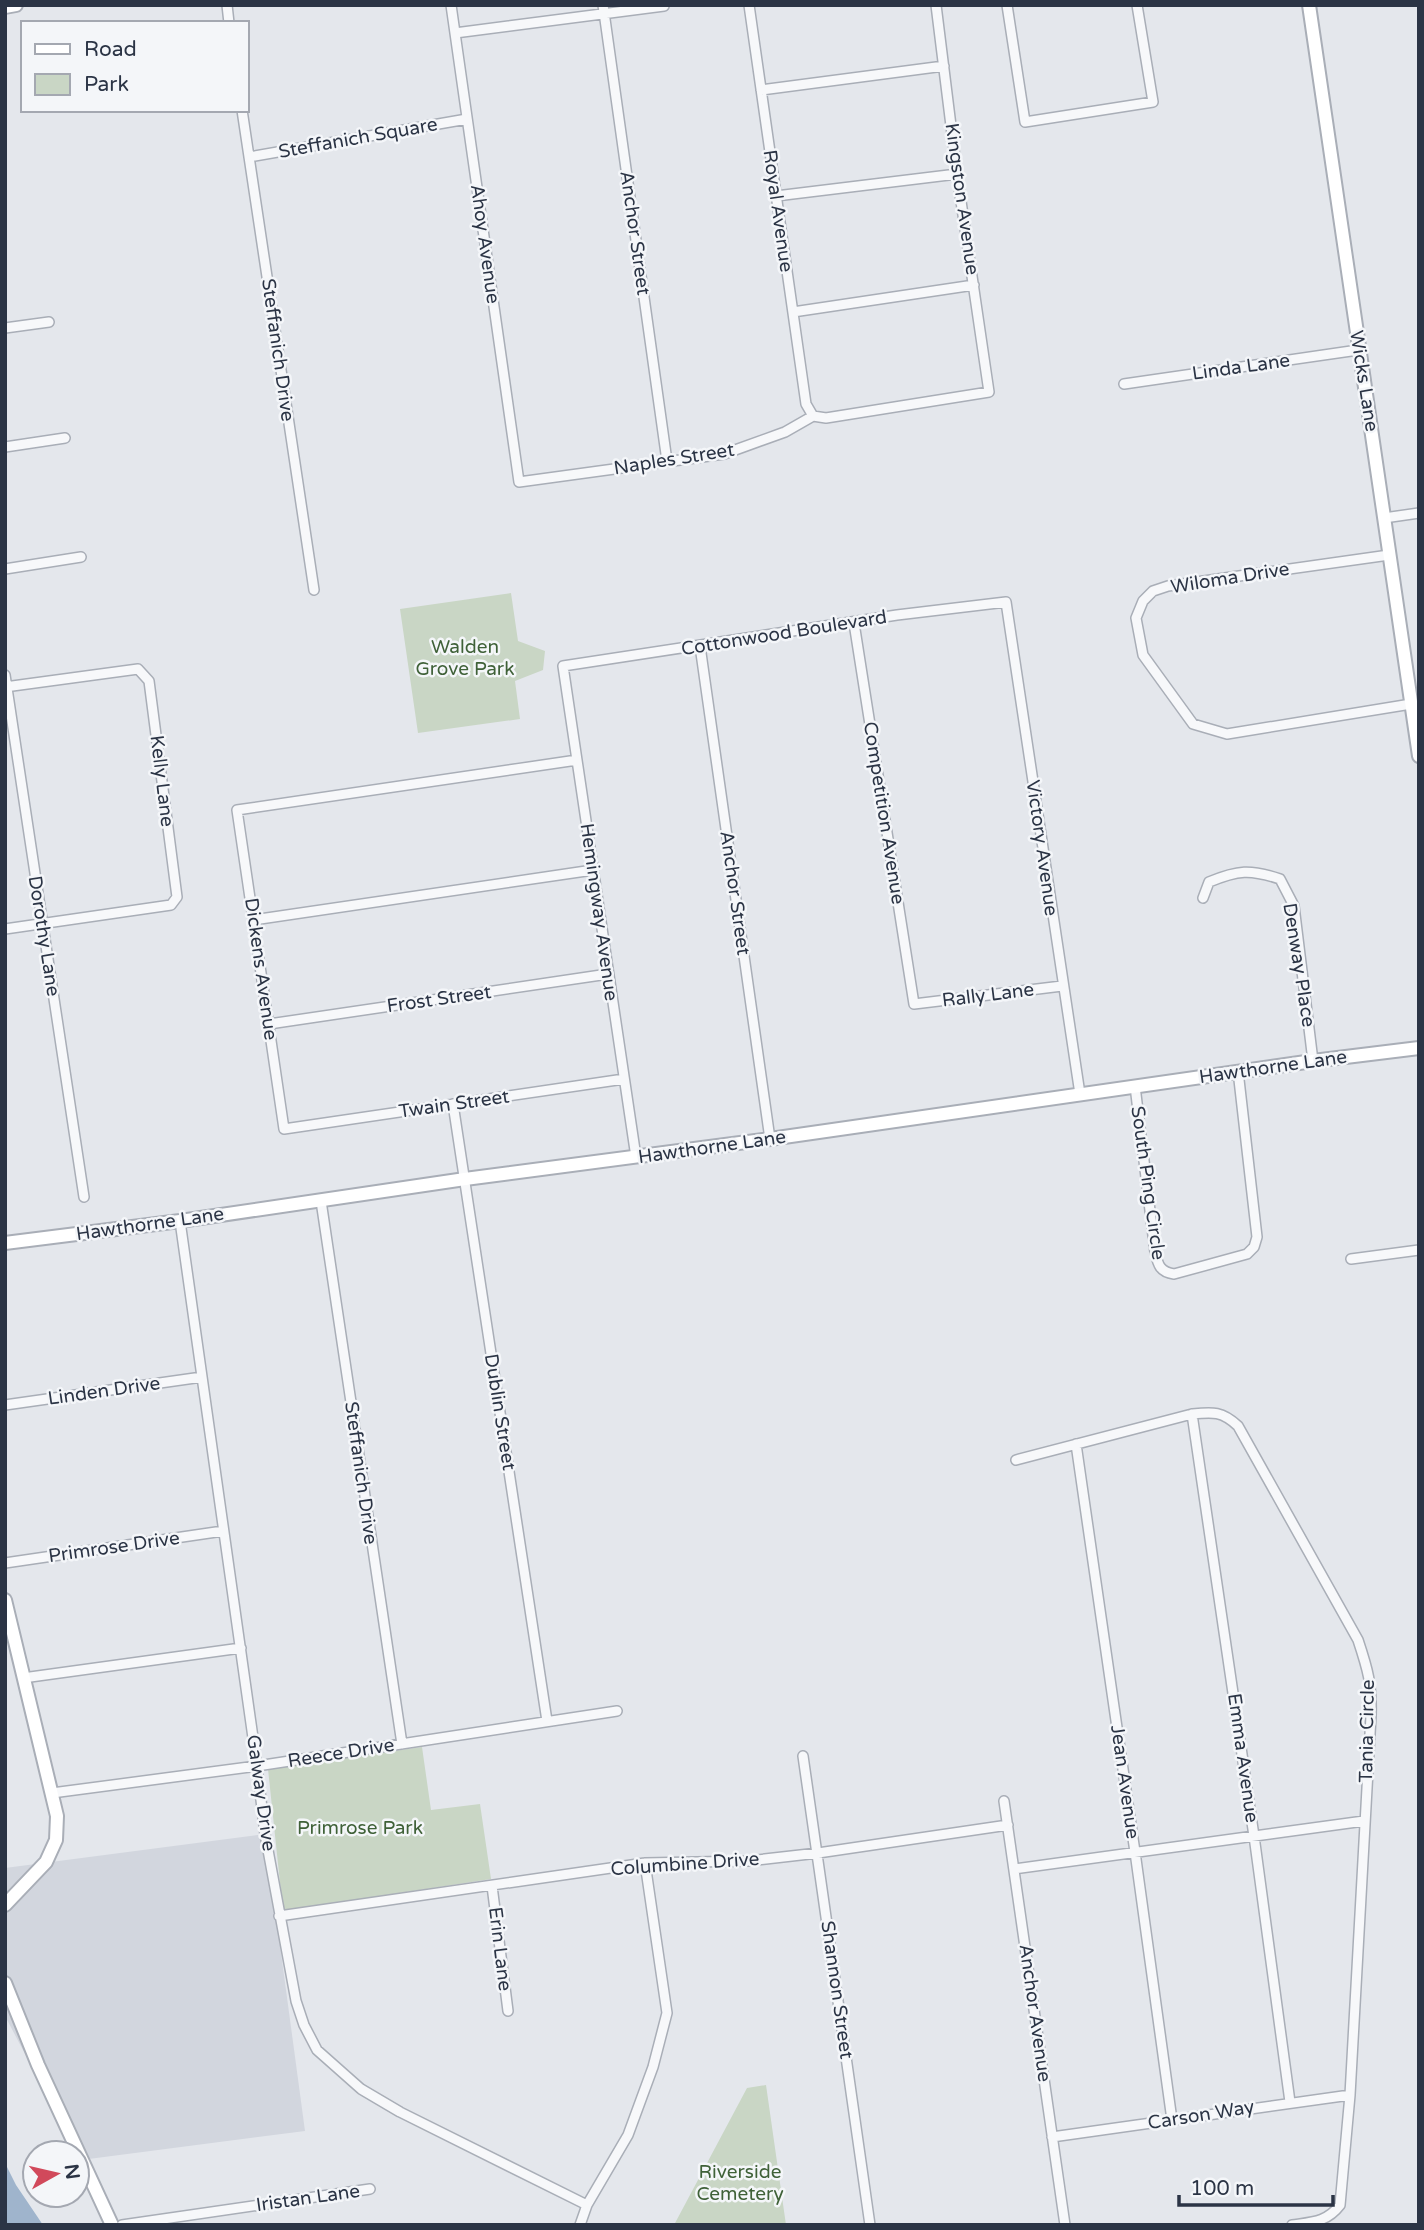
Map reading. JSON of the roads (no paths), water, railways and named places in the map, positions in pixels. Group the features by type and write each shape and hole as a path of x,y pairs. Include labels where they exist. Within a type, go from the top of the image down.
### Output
{"street":[{"path":"5,7 16,5"},
{"name":"Ahoy Avenue","path":"451,5 519,482"},
{"name":"Royal Avenue","path":"749,5 806,404 813,415"},
{"name":"Kingston Avenue","path":"936,5 957,174 989,392"},
{"path":"1007,5 1025,122 1153,102 1137,5"},
{"name":"Wicks Lane","path":"1309,5 1419,756"},
{"path":"455,33 604,10 664,6"},
{"name":"Anchor Street","path":"604,10 667,461"},
{"path":"761,90 944,66"},
{"name":"Steffanich Drive","path":"242,112 314,590"},
{"name":"Steffanich Square","path":"249,157 467,119"},
{"path":"776,196 957,174"},
{"path":"793,312 974,285"},
{"path":"5,328 49,322"},
{"name":"Linda Lane","path":"1124,384 1358,350"},
{"name":"Naples Street","path":"519,482 724,454 785,432 813,415 825,418 989,392"},
{"path":"5,447 65,438"},
{"path":"1384,518 1419,513"},
{"name":"Wiloma Drive","path":"1388,555 1168,586 1153,591 1143,601 1136,618 1143,655 1193,724 1227,734 1411,704"},
{"path":"5,569 81,557"},
{"name":"Cottonwood Boulevard","path":"563,666 1006,602"},
{"name":"Victory Avenue","path":"1006,602 1080,1094"},
{"name":"Competition Avenue","path":"854,623 914,1004"},
{"name":"Anchor Street","path":"700,646 770,1139"},
{"name":"Hemingway Avenue","path":"563,666 636,1157"},
{"name":"Kelly Lane","path":"6,687 138,669 149,681 177,897 172,905 42,924"},
{"name":"Dorothy Lane","path":"5,674 84,1197"},
{"name":"Dickens Avenue","path":"284,1129 237,810 577,760"},
{"path":"253,920 593,870"},
{"name":"Denway Place","path":"1203,898 1209,882 1231,873 1258,872 1280,879 1294,906 1312,1061"},
{"path":"5,929 42,924"},
{"name":"Frost Street","path":"269,1024 608,974"},
{"name":"Rally Lane","path":"914,1004 1062,986"},
{"name":"Hawthorne Lane","path":"5,1243 180,1221 1238,1071 1419,1048"},
{"name":"South Ping Circle","path":"1135,1086 1154,1252 1159,1267 1174,1274 1247,1254 1254,1247 1257,1237 1238,1071"},
{"name":"Twain Street","path":"284,1129 624,1079"},
{"name":"Dublin Street","path":"453,1104 547,1721"},
{"name":"Steffanich Drive","path":"321,1201 402,1744"},
{"name":"Galway Drive","path":"180,1221 265,1834 296,2001 304,2025 317,2050 361,2089 400,2112 587,2205"},
{"path":"1351,1259 1419,1250"},
{"name":"Linden Drive","path":"5,1405 202,1377"},
{"name":"Tania Circle","path":"1016,1460 1192,1414 1210,1412 1226,1415 1238,1426 1358,1640 1372,1688 1350,2095 1340,2205 1332,2216 1292,2225"},
{"name":"Emma Avenue","path":"1192,1414 1290,2102"},
{"name":"Jean Avenue","path":"1076,1444 1172,2120"},
{"name":"Primrose Drive","path":"5,1563 223,1531"},
{"path":"5,1600 57,1816 56,1840 46,1861 5,1905"},
{"path":"23,1678 241,1647"},
{"name":"Reece Drive","path":"52,1793 257,1766 617,1711"},
{"name":"Shannon Street","path":"803,1756 870,2225"},
{"name":"Anchor Avenue","path":"1004,1801 1065,2225"},
{"path":"1014,1869 1364,1821"},
{"name":"Columbine Drive","path":"279,1916 645,1863 748,1861 1008,1825"},
{"path":"580,2225 587,2205 628,2135 653,2067 667,2013 645,1863"},
{"name":"Erin Lane","path":"492,1886 508,2011"},
{"path":"5,1983 38,2065 112,2225"},
{"name":"Carson Way","path":"1052,2137 1350,2095"},
{"name":"Iristan Lane","path":"122,2225 370,2189"}],"water":[{"path":"5,2163 21,2192 21,2209 32,2209 43,2225 5,2225"}],"park label":[{"name":"Walden Grove Park","path":"465,658"},
{"name":"Primrose Park","path":"360,1828"},
{"name":"Riverside Cemetery","path":"740,2183"}]}
